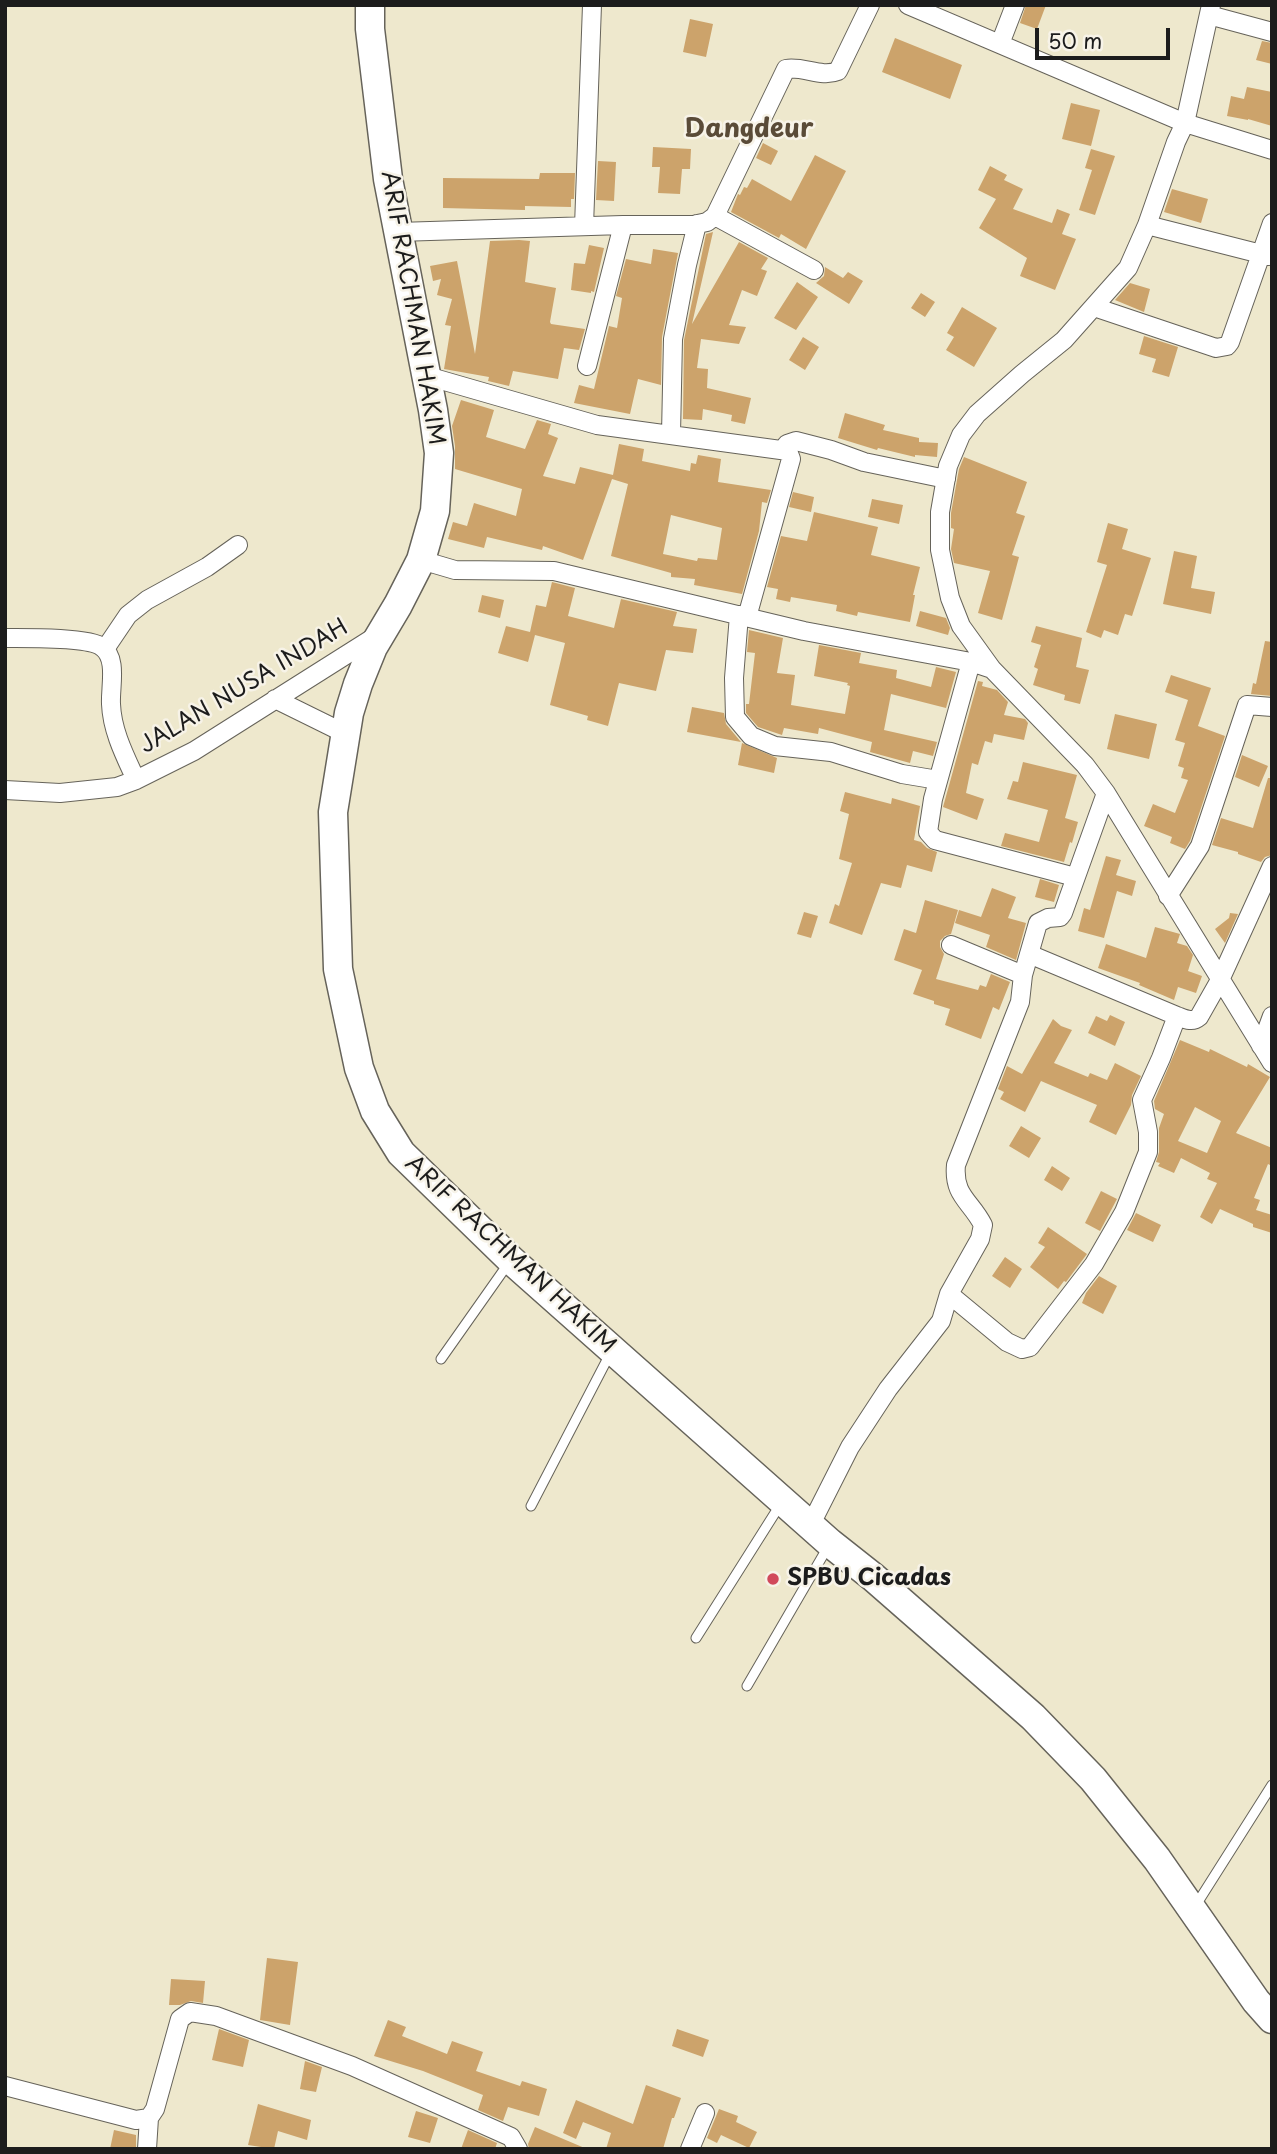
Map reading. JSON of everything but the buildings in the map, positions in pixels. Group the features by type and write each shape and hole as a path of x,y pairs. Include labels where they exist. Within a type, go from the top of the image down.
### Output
{"main road":[{"name":"ARIF RACHMAN HAKIM","path":"370,5 370,29 388,179 427,376 439,453 435,511 421,560 373,647 358,684 349,713 333,813 338,969 359,1068 375,1111 401,1153 511,1260 820,1534 1033,1717 1093,1779 1157,1858 1256,2001 1272,2018"}],"street":[{"path":"584,226 592,5"},
{"path":"398,232 707,222 715,216 786,69 822,74 838,71 870,5"},
{"path":"908,5 1174,118 1272,150"},
{"path":"1000,44 1015,5"},
{"path":"1272,32 1210,10 1174,118 1176,142 1147,225 1128,268 1065,340 1022,373 977,414 961,435 948,466 940,512 940,550 950,598 961,626 981,662 1084,765 1106,793 1272,1063"},
{"path":"715,216 814,270"},
{"path":"1094,307 1222,348 1230,341 1266,255 1272,223"},
{"path":"671,434 673,340 697,224"},
{"path":"587,366 623,225"},
{"path":"1147,225 1266,255"},
{"path":"427,376 586,422 788,450 791,460 743,616 734,678 735,717 751,736 775,746 831,752 902,774 938,780"},
{"path":"784,449 787,444 796,441 863,462 946,479"},
{"path":"105,649 128,615 147,600 207,567 239,545"},
{"path":"421,560 455,570 554,571 804,631 981,662"},
{"name":"JALAN NUSA INDAH","path":"5,790 60,793 117,787 136,780 194,751 382,632"},
{"path":"5,638 85,641 105,649 111,662 111,705 115,729 136,780"},
{"path":"981,662 938,780 928,832 935,840 1075,877"},
{"path":"275,699 346,734"},
{"path":"1168,895 1200,846 1247,705 1272,707"},
{"path":"820,1534 850,1447 888,1389 940,1321 949,1294 983,1230 980,1220 959,1192 955,1180 956,1166 1020,1002 1023,975 1038,923 1048,918 1060,917 1063,913 1106,793"},
{"path":"1029,954 1192,1021 1199,1017 1220,980 1272,866"},
{"path":"951,945 1023,975"},
{"path":"949,1294 1007,1342 1021,1349 1030,1347 1094,1264 1124,1212 1148,1153 1148,1132 1142,1100 1177,1016"},
{"path":"1261,1046 1272,1016"},
{"path":"147,2149 149,2118 155,2109 180,2019 190,2012 216,2016 352,2066 511,2137 518,2149"},
{"path":"5,2086 136,2120 149,2118"},
{"path":"690,2149 705,2113"}],"lane":[{"path":"441,1360 511,1260"},
{"path":"531,1506 612,1350"},
{"path":"696,1638 783,1501"},
{"path":"747,1686 820,1534"},
{"path":"1193,1910 1272,1785"}],"place":[{"name":"SPBU Cicadas","path":"773,1579"}],"district":[{"name":"Dangdeur","path":"749,130"}]}
